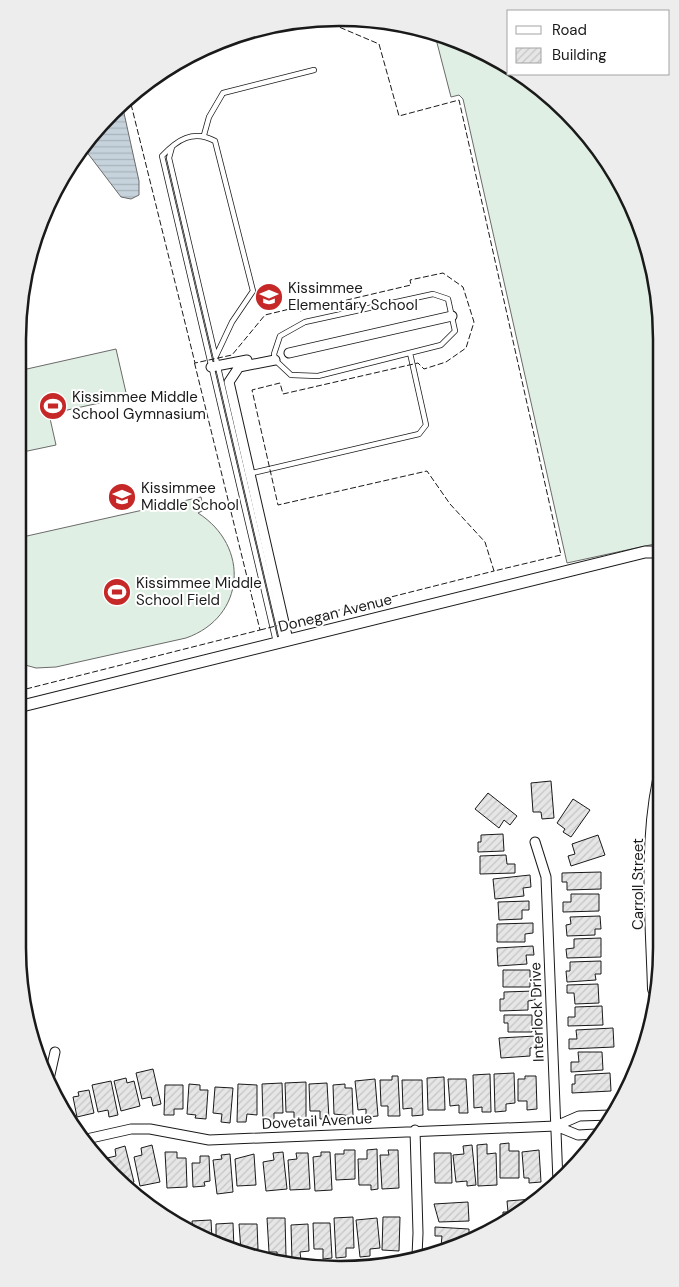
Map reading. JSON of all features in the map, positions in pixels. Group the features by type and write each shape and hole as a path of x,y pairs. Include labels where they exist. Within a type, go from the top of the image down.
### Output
{"main road":[{"name":"Carroll Street","path":"653,848 653,906"}],"street":[{"path":"289,353 452,316"},
{"path":"215,367 274,357"},
{"path":"274,357 239,367 229,382 246,474 282,642"},
{"name":"Donegan Avenue","path":"26,705 645,552 653,552"},
{"name":"Interlock Drive","path":"535,842 546,877 558,1172"},
{"path":"52,1070 55,1052"},
{"name":"Dovetail Avenue","path":"91,1138 132,1129 150,1129 209,1140 415,1130 556,1126 579,1116 604,1115"},
{"name":"Dovetail Avenue","path":"556,1126 578,1135 591,1134"},
{"path":"415,1130 418,1233 416,1251"}],"lane":[{"path":"204,135 209,117 223,93 314,70"},
{"path":"216,356 232,322 253,291 215,141 204,135 187,137 174,143 162,156 215,367 246,474"},
{"path":"174,143 169,158 216,356 215,367 237,476 282,642"},
{"path":"433,294 448,299 455,331 441,346 410,353 318,376 290,375 274,357 280,336 304,322 433,294"},
{"path":"237,476 419,434 426,425 410,353"}],"green space":[{"path":"437,42 459,50 496,68 514,79 546,104 575,133 600,165 629,220 647,278 652,319 653,544 567,563 463,99 459,95 451,97"},
{"name":"Kissimmee Middle School Gymnasium","path":"116,349 127,397 49,414 56,445 26,451 26,369"},
{"name":"Kissimmee Middle School Field","path":"201,497 204,510 198,513 215,527 226,544 233,562 234,580 230,598 220,614 206,628 186,638 56,667 36,668 26,665 26,536"}],"shaded area":[{"path":"124,113 139,181 139,195 131,199 121,197 88,153"}],"building":[{"path":"551,781 554,818 542,819 541,812 533,812 531,783"},
{"path":"488,793 517,816 510,825 504,820 499,828 475,809"},
{"path":"573,799 590,810 571,837 563,832 565,829 557,823"},
{"path":"503,834 504,851 478,852 478,842 481,842 481,835"},
{"path":"598,835 605,855 571,866 568,856 575,854 572,844"},
{"path":"506,855 507,864 515,864 515,873 480,874 480,856"},
{"path":"601,872 601,889 567,890 567,882 562,882 562,873"},
{"path":"530,875 531,887 523,888 524,896 495,899 493,879"},
{"path":"571,894 599,894 599,911 563,912 563,902 571,902"},
{"path":"529,901 529,910 522,910 522,919 499,920 498,902"},
{"path":"600,916 601,929 595,929 595,935 567,936 566,925 571,924 570,917"},
{"path":"533,923 533,933 525,934 525,942 497,942 497,924"},
{"path":"601,938 601,957 567,958 566,949 574,948 574,939"},
{"path":"533,946 534,955 526,955 527,964 498,966 497,948"},
{"path":"601,961 601,974 595,974 596,980 567,982 566,971 570,971 570,962"},
{"path":"503,970 530,970 530,987 503,987"},
{"path":"598,984 599,1003 575,1004 574,993 567,993 567,985"},
{"path":"535,991 535,1000 528,1001 528,1010 500,1011 500,999 504,999 504,992"},
{"path":"602,1006 603,1025 568,1026 568,1017 575,1017 575,1007"},
{"path":"504,1015 532,1015 532,1032 508,1032 508,1023 504,1023"},
{"path":"613,1028 614,1047 569,1049 569,1039 577,1039 576,1030"},
{"path":"536,1036 537,1047 530,1048 530,1056 501,1058 499,1038"},
{"path":"578,1052 602,1052 603,1070 571,1072 571,1062 579,1062"},
{"path":"153,1069 161,1104 153,1106 151,1097 142,1099 136,1073"},
{"path":"514,1073 515,1103 506,1104 506,1111 495,1112 494,1074"},
{"path":"610,1073 611,1091 572,1093 575,1075"},
{"path":"490,1074 491,1112 482,1112 482,1107 474,1108 473,1075"},
{"path":"392,1076 398,1076 400,1116 388,1116 388,1106 381,1106 380,1080 392,1080"},
{"path":"525,1076 536,1076 537,1109 527,1110 527,1101 518,1101 518,1079 525,1079"},
{"path":"444,1077 445,1110 428,1110 427,1078"},
{"path":"126,1078 127,1083 134,1081 140,1106 121,1111 114,1081"},
{"path":"375,1079 378,1116 366,1117 366,1109 358,1110 355,1081"},
{"path":"448,1079 466,1079 468,1113 459,1113 459,1105 450,1106"},
{"path":"402,1080 422,1080 423,1115 412,1116 412,1108 403,1109"},
{"path":"111,1081 118,1115 109,1117 108,1110 98,1112 92,1085"},
{"path":"306,1082 306,1119 294,1120 294,1112 286,1112 285,1083"},
{"path":"282,1083 283,1113 274,1113 274,1121 263,1121 262,1084"},
{"path":"327,1083 329,1119 320,1119 320,1111 310,1111 309,1084"},
{"path":"189,1084 200,1085 200,1090 208,1090 206,1119 195,1118 196,1115 187,1114"},
{"path":"238,1084 257,1085 257,1115 247,1114 246,1122 237,1122"},
{"path":"345,1084 345,1088 352,1088 353,1116 334,1114 333,1085"},
{"path":"165,1085 183,1085 183,1109 174,1109 174,1115 164,1115"},
{"path":"215,1087 233,1088 230,1123 221,1122 222,1114 213,1113"},
{"path":"89,1090 94,1113 77,1117 73,1097 79,1096 78,1092"},
{"path":"509,1143 509,1151 519,1151 519,1178 500,1178 500,1144"},
{"path":"487,1144 487,1154 496,1153 497,1185 478,1186 477,1145"},
{"path":"152,1145 160,1182 140,1186 134,1157 142,1155 141,1148"},
{"path":"472,1145 476,1185 467,1186 467,1181 456,1182 453,1155 464,1154 463,1146"},
{"path":"125,1146 134,1182 108,1158 116,1156 115,1149"},
{"path":"377,1149 378,1189 371,1190 371,1185 359,1185 358,1159 367,1159 367,1150"},
{"path":"344,1150 355,1150 355,1179 336,1180 335,1154 344,1154"},
{"path":"388,1150 398,1150 399,1188 382,1189 380,1155 389,1155"},
{"path":"539,1150 541,1182 529,1183 529,1178 524,1178 522,1152"},
{"path":"165,1152 177,1152 177,1158 186,1158 187,1187 167,1188"},
{"path":"283,1152 287,1189 266,1191 263,1162 274,1160 273,1153"},
{"path":"321,1152 330,1152 332,1190 315,1191 313,1157 321,1156"},
{"path":"296,1153 308,1153 310,1189 290,1190 288,1160 297,1159"},
{"path":"434,1153 451,1153 452,1183 435,1183"},
{"path":"230,1154 233,1192 217,1194 213,1160 222,1159 221,1155"},
{"path":"254,1154 256,1185 237,1186 235,1159"},
{"path":"200,1156 209,1156 210,1181 204,1182 205,1186 193,1187 192,1163 200,1163"},
{"path":"525,1200 508,1212 507,1201"},
{"path":"468,1202 469,1221 439,1222 434,1204"},
{"path":"353,1217 354,1248 346,1248 346,1257 336,1258 334,1218"},
{"path":"383,1217 400,1217 399,1251 382,1250"},
{"path":"267,1218 285,1218 286,1256 277,1255 277,1252 269,1252"},
{"path":"377,1218 380,1248 370,1249 370,1256 360,1257 356,1220"},
{"path":"211,1220 212,1233 192,1224 192,1221"},
{"path":"233,1223 234,1242 216,1235 216,1224"},
{"path":"313,1223 330,1223 332,1258 323,1259 323,1249 314,1249"},
{"path":"239,1224 257,1224 258,1249 241,1244"},
{"path":"308,1224 309,1251 300,1252 301,1258 292,1257 291,1225"},
{"path":"435,1227 469,1229 469,1232 441,1244 442,1236 435,1236"}],"fence":[{"path":"131,106 195,363 232,355 265,315 298,307 300,311 411,285 410,280 443,273 463,287 474,322 466,348 446,362 424,369 418,363 283,394 280,383 252,390 278,505 427,471 450,504 485,542 494,571 561,555 459,100 399,116 379,44 339,26"},
{"path":"26,689 260,630 194,361"},
{"path":"260,630 494,571"}],"place":[{"name":"Kissimmee Elementary School","path":"269,297"},
{"name":"Kissimmee Middle School Gymnasium","path":"53,406"},
{"name":"Kissimmee Middle School","path":"122,497"},
{"name":"Kissimmee Middle School Field","path":"117,592"}]}
